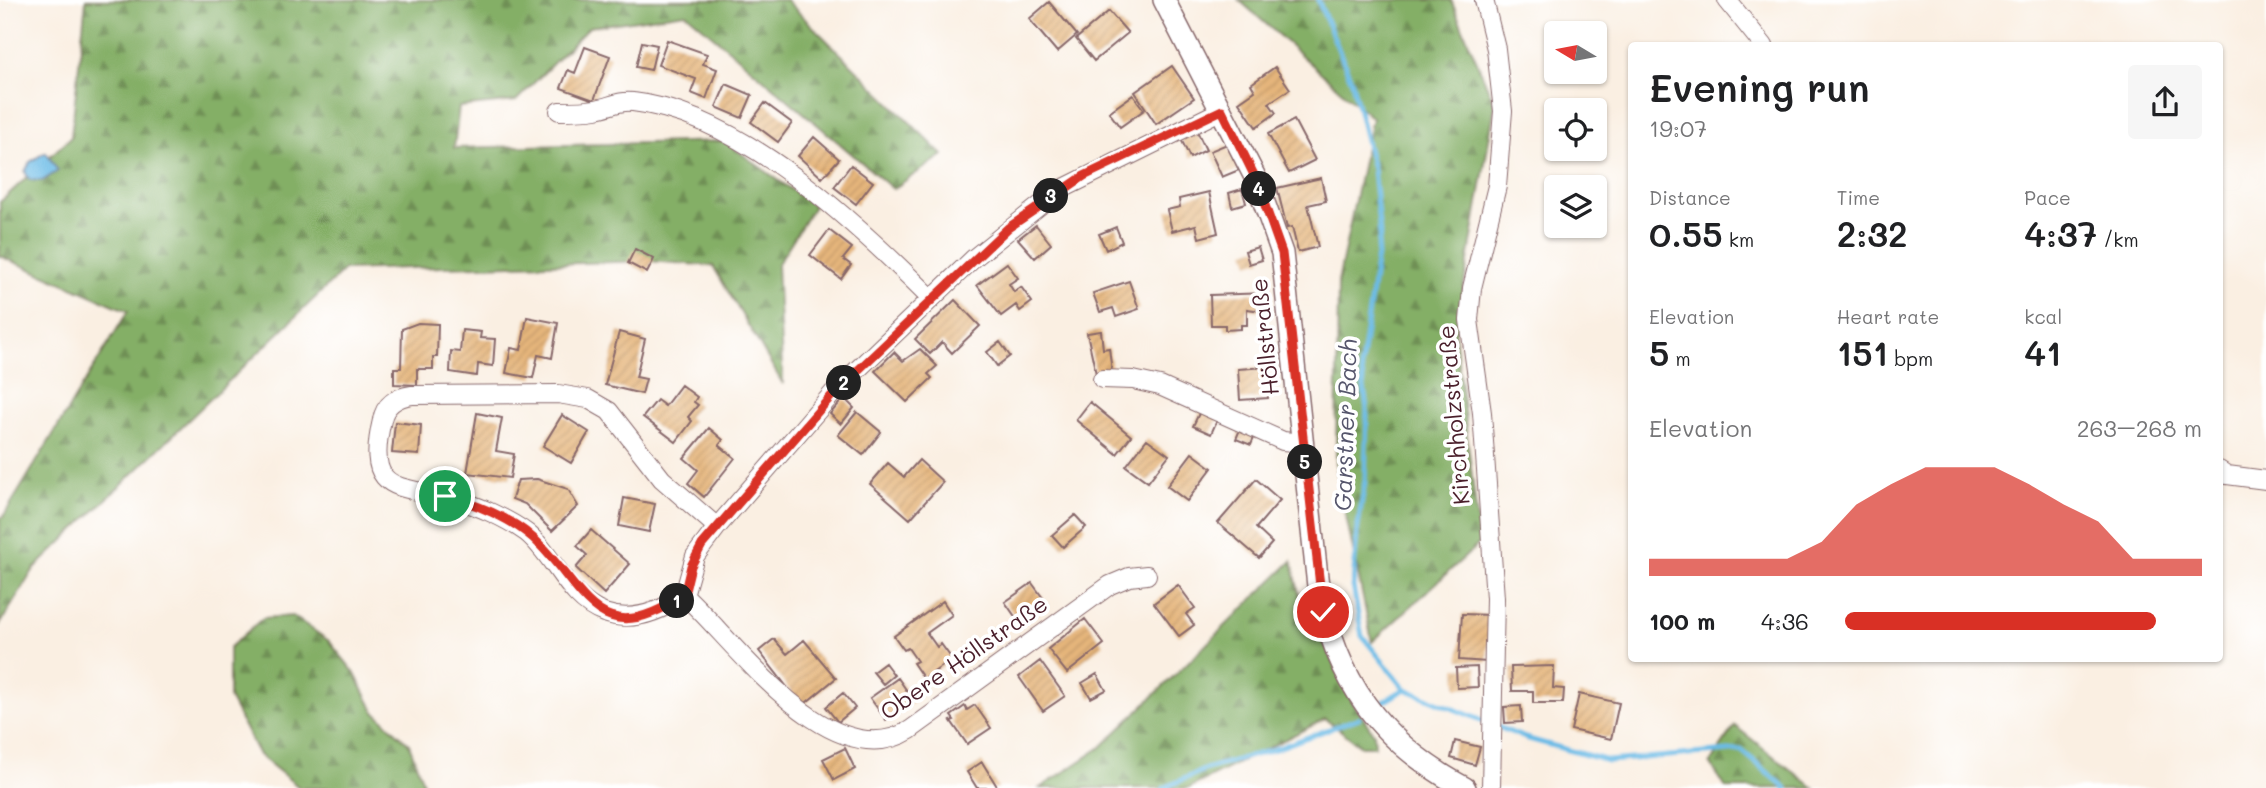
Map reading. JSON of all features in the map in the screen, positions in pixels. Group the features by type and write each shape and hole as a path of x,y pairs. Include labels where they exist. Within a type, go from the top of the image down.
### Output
{"street":[{"name":"Höllstraße","path":"1164,0 1255,177 1282,253 1318,586 1330,638 1359,698 1393,739 1427,765 1465,788"},
{"name":"Kirchholzstraße","path":"1484,0 1496,49 1503,129 1494,206 1472,288 1469,320 1482,414 1495,598 1495,751 1492,788"},
{"path":"1727,0 1761,42"},
{"path":"559,111 597,109 630,101 662,108 724,132 781,165 870,240 931,299"},
{"path":"717,527 662,479 609,411 588,400 558,394 412,395 396,399 384,412 377,456 384,476 391,484 410,492 456,499 524,531 592,607 611,615 641,616 668,607 684,595 695,556 717,527 834,393 1008,228 1058,191 1222,110"},
{"name":"Höllstraße","path":"1102,379 1133,380 1160,386 1283,441 1303,443"},
{"path":"2223,472 2266,480"},
{"name":"Obere Höllstraße","path":"684,595 800,711 850,736 880,741 910,730 1110,585 1129,577 1147,575"}],"green space":[{"path":"86,0 786,0 943,155 893,189 686,13 589,27 516,101 459,107 454,148 724,141 814,206 777,265 783,384 713,266 649,261 344,270 34,569 0,624 0,518 128,311 0,256 0,202 71,137"},
{"path":"1239,0 1451,0 1495,105 1455,336 1480,543 1372,642 1336,467 1338,282 1372,118"},
{"path":"1292,561 1302,607 1314,618 1347,694 1374,734 1375,746 1361,746 1325,719 1189,788 1040,788 1100,748"},
{"path":"293,616 329,641 354,672 374,711 409,744 425,788 300,788 259,755 229,698 229,648 263,618"},
{"path":"1735,726 1814,788 1726,788 1710,763"}],"water":[{"path":"46,152 58,171 42,181 30,180 25,172 30,162"}],"building":[{"path":"1049,2 1077,35 1057,52 1029,19"},
{"path":"1109,11 1128,33 1094,61 1076,39"},
{"path":"667,40 707,54 703,64 717,69 706,99 691,93 696,79 658,65"},
{"path":"642,42 657,45 651,70 636,67"},
{"path":"585,47 610,56 594,100 561,88 568,70 575,73"},
{"path":"1172,66 1194,98 1156,124 1135,92"},
{"path":"1275,67 1290,89 1269,103 1276,113 1256,127 1239,102 1255,91 1251,84"},
{"path":"726,84 752,95 742,118 716,107"},
{"path":"1133,95 1144,110 1120,127 1109,112"},
{"path":"765,103 792,123 778,142 751,122"},
{"path":"1294,120 1315,160 1289,173 1268,134"},
{"path":"1197,131 1206,150 1190,158 1181,139"},
{"path":"814,137 839,159 822,178 798,156"},
{"path":"1227,144 1239,170 1222,177 1210,151"},
{"path":"851,165 873,182 856,204 834,187"},
{"path":"1321,178 1326,201 1308,205 1318,247 1298,252 1292,227 1287,228 1277,188"},
{"path":"1242,189 1246,203 1232,207 1229,193"},
{"path":"1209,192 1218,233 1199,238 1196,225 1172,231 1167,210 1180,207 1179,199"},
{"path":"1036,225 1051,244 1035,258 1018,239"},
{"path":"1116,227 1122,242 1106,250 1099,234"},
{"path":"829,230 852,248 843,259 851,265 841,279 810,255"},
{"path":"1258,247 1262,260 1249,264 1245,251"},
{"path":"635,249 654,259 647,273 628,263"},
{"path":"1007,263 1018,278 1009,284 1014,292 1021,287 1032,302 1020,311 1016,305 1001,316 977,285"},
{"path":"1129,281 1139,309 1116,317 1113,308 1100,312 1093,293"},
{"path":"1268,293 1269,312 1247,309 1247,325 1241,325 1241,329 1225,330 1225,325 1211,325 1210,295"},
{"path":"955,300 980,326 952,353 942,342 930,354 915,339"},
{"path":"527,317 558,323 552,358 538,355 533,378 506,373 511,348 521,350"},
{"path":"418,323 438,324 437,357 433,357 433,369 417,369 417,385 394,384 394,368 401,368 402,329"},
{"path":"462,330 481,332 480,338 495,339 493,366 478,364 477,376 450,372 451,351 460,352"},
{"path":"1101,331 1103,349 1109,348 1112,372 1096,374 1087,333"},
{"path":"619,332 645,339 636,377 646,379 642,394 605,385"},
{"path":"1000,342 1010,356 997,366 987,352"},
{"path":"920,349 937,366 928,374 932,378 907,402 875,371 894,352 903,361"},
{"path":"1266,367 1268,398 1240,400 1238,369"},
{"path":"681,385 697,397 694,402 698,405 688,417 692,421 676,442 643,417 657,400 665,406"},
{"path":"844,398 854,408 841,424 830,414"},
{"path":"1090,402 1131,436 1117,454 1076,420"},
{"path":"1201,409 1219,416 1211,434 1193,426"},
{"path":"857,412 881,432 863,455 838,435"},
{"path":"477,413 502,418 496,451 514,454 510,478 467,473"},
{"path":"562,415 589,432 571,463 543,446"},
{"path":"395,422 421,425 419,455 392,453"},
{"path":"1241,427 1256,433 1251,445 1236,439"},
{"path":"709,428 723,440 719,445 735,458 704,497 688,483 698,470 684,458"},
{"path":"1147,439 1169,455 1148,482 1126,466"},
{"path":"1192,453 1212,468 1187,501 1167,486"},
{"path":"919,460 943,482 910,519 870,484 888,463 904,477"},
{"path":"537,479 568,489 578,506 552,531 525,504 512,499 518,480"},
{"path":"1256,479 1280,500 1256,528 1272,543 1259,558 1218,523"},
{"path":"624,498 655,504 649,532 619,526"},
{"path":"1075,515 1086,527 1063,547 1052,535"},
{"path":"591,530 630,564 604,594 576,568 587,555 577,546"},
{"path":"1032,583 1043,598 1039,601 1045,608 1021,625 1005,602"},
{"path":"1178,585 1195,608 1186,614 1194,625 1179,636 1154,603"},
{"path":"943,601 952,615 927,633 937,647 941,644 952,659 924,679 913,663 917,661 908,648 904,650 894,636"},
{"path":"1462,614 1490,615 1487,662 1459,660"},
{"path":"1085,619 1104,644 1067,673 1048,649"},
{"path":"774,639 787,654 804,640 836,678 802,706 759,651"},
{"path":"1040,661 1065,696 1043,711 1019,677"},
{"path":"885,663 894,675 883,684 873,672"},
{"path":"1554,666 1553,688 1564,689 1563,703 1533,703 1533,691 1512,691 1511,667"},
{"path":"1477,667 1478,687 1457,688 1456,668"},
{"path":"1097,674 1106,690 1091,698 1082,683"},
{"path":"898,678 914,701 886,720 870,698"},
{"path":"843,693 855,708 838,722 826,707"},
{"path":"1579,694 1619,703 1611,739 1571,730"},
{"path":"975,705 991,728 967,744 951,721 954,720 951,716 965,706 967,710"},
{"path":"1521,706 1522,722 1505,723 1504,707"},
{"path":"1455,741 1480,747 1475,765 1451,758"},
{"path":"845,748 855,769 834,780 823,759"},
{"path":"982,762 998,788 977,788 967,772"}],"waterway":[{"name":"Garstner Bach","path":"1318,0 1352,82 1373,169 1380,234 1361,366 1367,409 1365,481 1357,532 1353,586 1362,636 1405,689 1525,738 1608,761 1741,750 1786,788"},
{"path":"1383,702 1405,689"},
{"path":"1164,788 1206,769 1278,748 1359,718"}],"route":[{"path":"445,496 467,503 524,531 538,544 585,602 601,612 627,617 641,616 668,607 684,595 691,566 702,545 834,393 974,258 1008,228 1058,191 1222,110 1255,177 1282,253 1323,612"}]}
